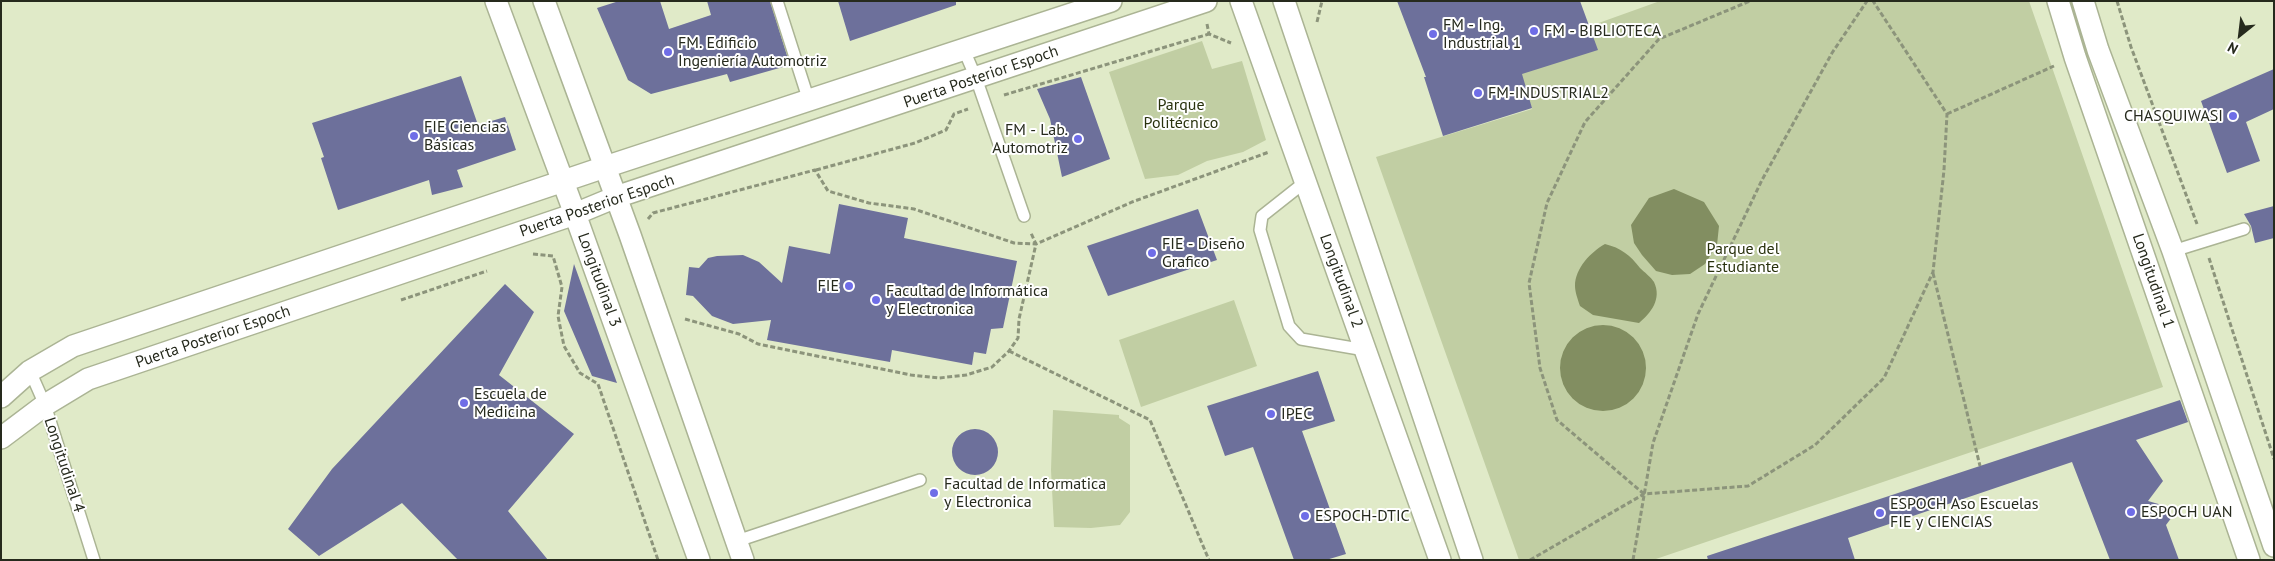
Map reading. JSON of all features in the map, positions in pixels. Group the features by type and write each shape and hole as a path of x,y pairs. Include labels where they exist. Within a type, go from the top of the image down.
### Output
{"street":[{"name":"Longitudinal 3","path":"496,1 564,183 699,560"},
{"path":"544,1 606,167 740,550"},
{"name":"Puerta Posterior Espoch","path":"1,397 30,371 73,346 564,183 606,167 1111,1"},
{"name":"Longitudinal 2","path":"1241,1 1440,560"},
{"path":"1284,1 1472,560"},
{"name":"Longitudinal 1","path":"2058,1 2075,57 2249,560"},
{"name":"Longitudinal 1","path":"2083,1 2098,50 2173,252 2274,546"},
{"name":"Puerta Posterior Espoch","path":"1,438 45,405 88,379 575,214 616,197 1203,2"}],"lane":[{"path":"777,1 808,101"},
{"path":"964,50 976,78 1024,216"},
{"path":"1305,182 1262,216 1260,230 1289,326 1301,339 1366,350"},
{"path":"2173,252 2244,228"},
{"name":"Longitudinal 4","path":"30,371 45,405 94,560"},
{"path":"740,550 920,480"}],"path":[{"path":"1644,494 1557,420 1540,368 1529,283 1546,203 1585,122 1659,39 1750,1"},
{"path":"1633,560 1653,442 1698,314 1762,180 1832,54 1867,1"},
{"path":"1530,560 1644,494 1748,486 1816,446 1884,378 1933,272 1944,170 1947,114 1873,1"},
{"path":"1203,2 1209,34"},
{"path":"647,221 653,214 914,143 946,130 954,114 984,102 1209,34 1233,44"},
{"path":"1947,114 2075,57"},
{"path":"815,170 828,191 869,204 914,209 1014,243 1036,244 1132,202 1274,151"},
{"path":"677,316 739,334 758,344 911,375 939,378 966,375 992,366 1009,351 1018,338 1019,319 1036,244 1024,216"},
{"path":"524,257 533,254 553,256 562,287 558,316 564,346 580,372 598,384 658,560"},
{"path":"397,302 489,271"},
{"path":"1933,272 1980,466"},
{"path":"1009,351 1150,420 1209,560"}],"green space":[{"name":"Parque del Estudiante","path":"1660,1 2029,1 2163,387 1653,560 1519,560 1376,157 1532,109 1515,53"},
{"name":"Parque Politécnico","path":"1202,41 1212,69 1242,61 1266,140 1243,152 1207,161 1178,175 1145,179 1109,72"},
{"path":"1234,300 1257,366 1141,407 1119,340"},
{"path":"1053,410 1119,415 1119,418 1130,425 1130,512 1120,525 1091,528 1054,527 1051,470"}],"shaded area":[{"path":"1674,189 1704,202 1719,226 1717,245 1705,264 1690,274 1672,275 1656,271 1634,243 1631,225 1649,198"},
{"path":"1605,244 1616,248 1633,259 1654,282 1657,294 1656,300 1648,315 1639,323 1593,315 1580,306 1575,288 1578,273 1589,256"},
{"path":"1603,325 1620,328 1634,337 1643,351 1646,368 1643,385 1634,399 1620,408 1603,411 1586,408 1572,399 1563,385 1560,368 1563,351 1572,337 1586,328"}],"building":[{"name":"FM. Edificio Ingeniería Automotriz","path":"619,1 660,1 669,29 711,15 707,1 770,1 790,65 730,82 727,74 651,94 628,80 597,8"},
{"path":"838,1 956,1 956,5 850,41"},
{"path":"1397,1 1580,1 1598,50 1522,74 1532,108 1443,136 1424,77 1426,77"},
{"name":"CHASQUIWASI","path":"2274,69 2274,109 2246,122 2260,161 2227,173 2201,101"},
{"name":"FIE Ciencias Básicas","path":"461,76 478,125 505,117 516,150 457,170 463,187 432,195 429,180 338,210 321,158 324,157 312,123"},
{"name":"FM - Lab. Automotriz","path":"1081,77 1110,159 1062,177 1050,119 1037,89"},
{"name":"FIE","path":"839,204 908,218 904,238 1017,261 1003,328 991,329 986,354 974,352 972,365 892,350 890,362 767,340 771,320 733,324 712,316 693,296 686,295 689,267 699,268 708,258 717,256 743,255 759,262 782,283 789,246 830,254"},
{"path":"2274,206 2274,238 2255,243 2251,226 2244,214"},
{"name":"FIE - Diseño Grafico","path":"1198,209 1217,260 1108,296 1087,246"},
{"path":"574,264 617,383 592,376 564,311"},
{"name":"Escuela de Medicina","path":"505,284 534,312 499,375 574,434 508,511 548,560 458,560 402,503 319,556 288,529 332,469"},
{"path":"1318,371 1335,421 1302,431 1346,554 1326,560 1294,560 1253,447 1225,456 1207,406"},
{"path":"2180,400 2188,422 2136,440 2163,481 2148,501 2169,507 2172,517 2166,525 2179,560 2110,560 2072,462 1848,538 1855,560 1708,560 1707,556"},
{"path":"975,429 988,433 994,439 998,452 994,465 988,471 975,475 962,471 956,465 952,452 956,439 962,433"}],"place":[{"name":"FM - BIBLIOTECA","path":"1534,31"},
{"name":"FM - Ing. Industrial 1","path":"1433,34"},
{"name":"FM. Edificio Ingeniería Automotriz","path":"668,52"},
{"name":"FM-INDUSTRIAL2","path":"1478,93"},
{"name":"CHASQUIWASI","path":"2233,116"},
{"name":"FIE Ciencias Básicas","path":"414,136"},
{"name":"FM - Lab. Automotriz","path":"1078,139"},
{"name":"FIE - Diseño Grafico","path":"1152,253"},
{"name":"FIE","path":"849,286"},
{"name":"Facultad de Informática y Electronica","path":"876,300"},
{"name":"Escuela de Medicina","path":"464,403"},
{"name":"IPEC","path":"1271,414"},
{"name":"Facultad de Informatica y Electronica","path":"934,493"},
{"name":"ESPOCH UAN","path":"2131,512"},
{"name":"ESPOCH Aso Escuelas FIE y CIENCIAS","path":"1880,513"},
{"name":"ESPOCH-DTIC","path":"1305,516"}]}
